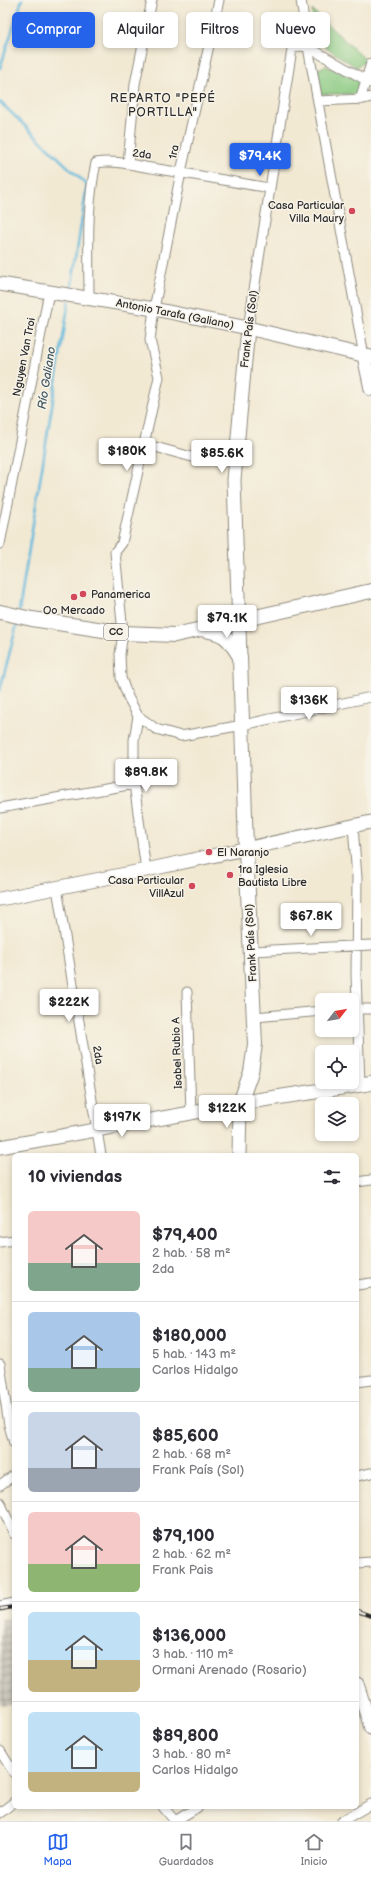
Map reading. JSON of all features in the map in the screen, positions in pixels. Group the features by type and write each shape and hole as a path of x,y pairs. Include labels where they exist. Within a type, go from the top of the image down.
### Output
{"main road":[{"name":"CC","path":"5,613 32,619 123,633 175,635 371,591"},
{"name":"CC","path":"201,629 220,633 230,640 240,657"},
{"name":"Frank País (Sol)","path":"240,657 246,850 255,1017 253,1060 240,1103"},
{"path":"240,1103 366,1084"}],"street":[{"path":"128,164 135,84 152,0"},
{"name":"1ra","path":"123,633 115,552 122,543 159,377 150,340 154,309 219,0"},
{"path":"292,0 301,1 302,12"},
{"name":"Frank País (Sol)","path":"240,657 234,480 248,328 292,49 298,48"},
{"path":"304,48 318,101 368,357 371,389"},
{"path":"306,48 368,81"},
{"path":"360,100 368,81 371,63"},
{"path":"318,101 360,100 371,97"},
{"name":"2da","path":"85,298 92,179 96,164 105,161 128,164 269,188"},
{"name":"Antonio Tarafa (Galiano)","path":"0,284 154,309 248,328 368,357"},
{"name":"Nguyen Van Troi","path":"0,544 49,292"},
{"path":"144,444 192,457 236,458"},
{"path":"123,633 120,654 121,678 128,697 138,716 156,729 181,736 243,725 371,697"},
{"path":"138,716 134,740 134,784 146,870"},
{"path":"0,808 134,784"},
{"path":"0,899 246,850 371,822"},
{"path":"353,826 357,878 357,945 355,993"},
{"name":"2da","path":"57,888 101,1153"},
{"path":"252,951 371,945"},
{"name":"Isabel Rubio A","path":"187,992 191,1114"},
{"path":"359,1009 371,1009"},
{"path":"255,1017 315,1013"},
{"path":"358,1037 366,1084"},
{"path":"0,1147 191,1114 240,1103"},
{"name":"Frank País (Sol)","path":"239,1153 240,1103"},
{"path":"359,1182 371,1180"},
{"path":"0,1242 12,1240"},
{"path":"359,1285 371,1283"},
{"path":"0,1367 12,1436"},
{"path":"359,1382 371,1380"},
{"path":"359,1476 371,1473"},
{"path":"0,1485 12,1476"},
{"path":"0,1502 12,1529"},
{"path":"359,1563 371,1562"},
{"path":"0,1606 12,1603"},
{"path":"359,1697 361,1710 371,1728"},
{"path":"0,1751 12,1770"},
{"path":"0,1812 12,1803"},
{"path":"342,1821 371,1804"},
{"path":"165,1809 175,1821 195,1809"}],"shaded area":[{"path":"12,1618 12,1705 1,1706 0,1697 0,1619"}],"green space":[{"path":"330,27 367,61 356,67 326,48 330,48"},
{"path":"326,66 362,82 358,94 321,94 318,69"}],"waterway":[{"name":"Río Galiano","path":"0,68 22,0"},
{"name":"Río Galiano","path":"0,102 87,185 71,291"},
{"name":"Río Galiano","path":"19,611 69,300"},
{"name":"Río Galiano","path":"0,690 18,620"}],"railway":[{"path":"0,1609 12,1607"},
{"path":"359,1612 371,1616"}],"place":[{"name":"Casa Particular Villa Maury","path":"352,211"},
{"name":"Panamerica","path":"83,594"},
{"name":"Oo Mercado","path":"74,597"},
{"name":"El Naranjo","path":"209,852"},
{"name":"1ra Iglesia Bautista Libre","path":"230,875"},
{"name":"Casa Particular VillAzul","path":"192,886"}],"district":[{"name":"REPARTO \"PEPÉ PORTILLA\"","path":"163,105"}]}
